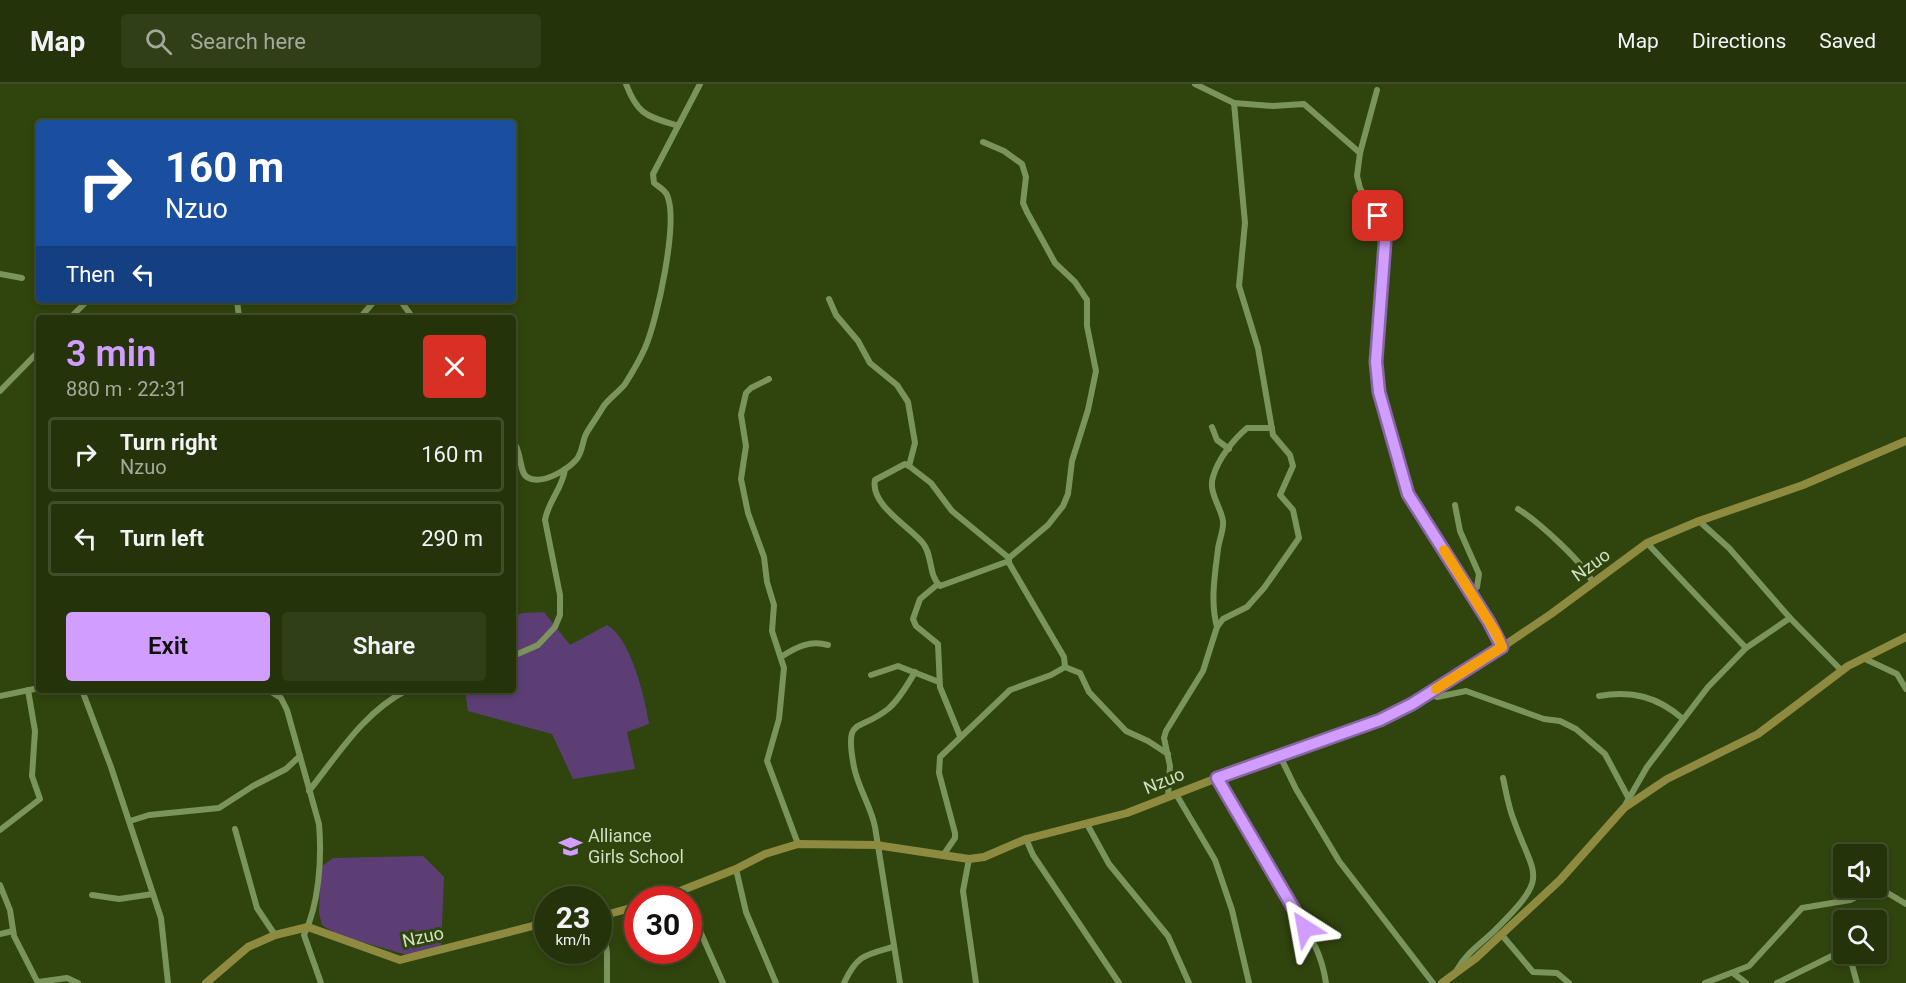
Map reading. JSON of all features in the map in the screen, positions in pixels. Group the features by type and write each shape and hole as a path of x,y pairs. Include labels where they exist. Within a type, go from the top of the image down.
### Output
{"street":[{"path":"626,84 639,111 648,117 678,126"},
{"path":"516,444 519,447 523,473 526,477 534,480 549,477 565,469 577,459 585,436 604,406 625,384 645,347 658,309 667,268 669,199 666,192 654,183 653,174 700,84"},
{"path":"1195,84 1234,103 1273,106 1304,104 1360,153"},
{"path":"1377,90 1360,153 1357,176 1360,188 1384,229 1376,362 1379,392 1408,494 1472,593 1502,647"},
{"path":"1234,103 1245,223 1239,286 1258,348 1274,438 1287,450 1292,462 1292,471 1280,495 1293,510 1299,538 1247,608 1223,619 1217,627 1203,671 1166,730 1164,738 1172,796 1215,860 1232,910 1250,983"},
{"path":"938,584 945,586 1009,560 1048,525 1063,506 1068,494 1072,460 1088,410 1096,371 1087,326 1087,300 1075,282 1055,263 1027,212 1023,203 1026,177 1022,164 1004,151 983,142"},
{"path":"0,274 22,278"},
{"path":"830,298 836,315 858,341 870,363 897,385 908,402 915,443 909,466"},
{"path":"73,315 84,303"},
{"path":"362,315 372,303"},
{"path":"0,391 36,354"},
{"path":"769,379 746,393 741,415 746,446 741,479 748,513 764,557 767,582 774,606 772,631 781,657 784,677 779,719 767,760 798,844"},
{"path":"1212,427 1217,440 1229,448"},
{"path":"1217,627 1212,609 1213,591 1218,549 1224,524 1212,484 1219,463 1247,428 1272,428"},
{"name":"Nzuo","path":"702,887 765,854 798,844 876,845 969,859 984,857 1026,839 1087,824 1172,796 1279,754 1380,720 1428,694 1502,647 1593,584 1647,543 1803,485 1906,441"},
{"path":"938,584 927,548 908,526 892,515 875,490 877,477 905,464 931,483 952,511 1009,560 1064,657 1065,667"},
{"path":"516,655 538,645 555,627 560,615 562,605 554,554 545,520 547,510 562,485 565,469"},
{"path":"1455,505 1460,531 1479,574 1477,587 1472,593"},
{"path":"1518,508 1532,518 1575,559 1593,584"},
{"path":"1699,522 1729,548 1790,618 1842,671"},
{"path":"1647,543 1746,648"},
{"path":"938,584 920,599 913,619 916,626 938,644 939,682 960,736"},
{"path":"1624,808 1628,797 1708,687 1746,648 1790,618"},
{"path":"1442,983 1501,934 1560,880 1624,808 1667,779 1758,734 1842,671 1906,637"},
{"path":"781,657 806,644 817,642 828,645"},
{"path":"1863,658 1898,674 1906,689"},
{"path":"871,675 898,666 939,682"},
{"path":"944,854 955,838 955,833 939,764 940,757 1010,690 1051,675 1065,667"},
{"path":"1065,667 1080,673 1089,692 1126,731 1168,754"},
{"path":"900,983 872,811 854,768 851,735 852,729 859,724 888,709 915,672"},
{"path":"0,696 36,689"},
{"path":"0,830 40,799 32,776 35,731 28,690"},
{"path":"1428,694 1437,697 1466,692 1544,719 1560,721 1576,729 1605,754 1628,797"},
{"path":"83,693 130,821 161,918 168,983"},
{"path":"272,693 288,710 319,824 320,840 313,914 304,935 321,983"},
{"path":"309,791 372,713 384,702 401,693"},
{"path":"1599,696 1629,693 1644,696 1659,702 1683,719"},
{"path":"1279,754 1296,789 1339,861 1433,983"},
{"path":"130,821 149,816 219,808 253,786 286,769 300,756"},
{"path":"1217,778 1252,835 1282,892 1318,947 1326,983"},
{"path":"1457,970 1467,954 1497,929 1527,896 1532,885 1533,866 1513,818 1503,778"},
{"path":"1087,824 1104,858 1168,936 1189,983"},
{"path":"235,829 257,908 275,934"},
{"path":"1026,839 1033,855 1119,983"},
{"path":"969,859 963,891 976,983"},
{"path":"736,869 746,912 776,983"},
{"path":"0,885 10,910 13,931 38,983 67,978 78,983"},
{"path":"1705,983 1733,974 1755,961 1802,908 1850,900 1872,889 1881,889 1906,904"},
{"path":"92,895 119,899 153,894"},
{"name":"Nzuo","path":"308,927 400,960 534,926"},
{"path":"206,983 248,947 275,934 308,927"},
{"path":"0,934 13,931"},
{"path":"1501,934 1533,972 1557,973 1569,983"},
{"path":"702,936 723,983"},
{"path":"844,983 853,964 861,957 893,946"},
{"path":"1777,983 1833,955"},
{"path":"607,964 607,983"},
{"path":"1852,964 1857,983"},
{"path":"1733,974 1746,983"}],"shaded area":[{"path":"544,612 570,645 607,625 616,632 636,670 649,724 627,732 635,769 573,779 552,734 468,711 465,693 516,693 516,616 523,613"},
{"path":"423,856 444,877 441,946 407,955 338,935 322,925 319,913 321,867 333,858"}],"slow traffic":[{"path":"1436,689 1502,647 1496,633 1444,550"}],"place":[{"name":"Alliance Girls School","path":"570,846"}],"route":[{"path":"1305,928 1217,778 1380,720 1412,704 1502,647 1472,593 1408,494 1379,392 1376,362 1385,242 1384,229 1378,216"}]}
